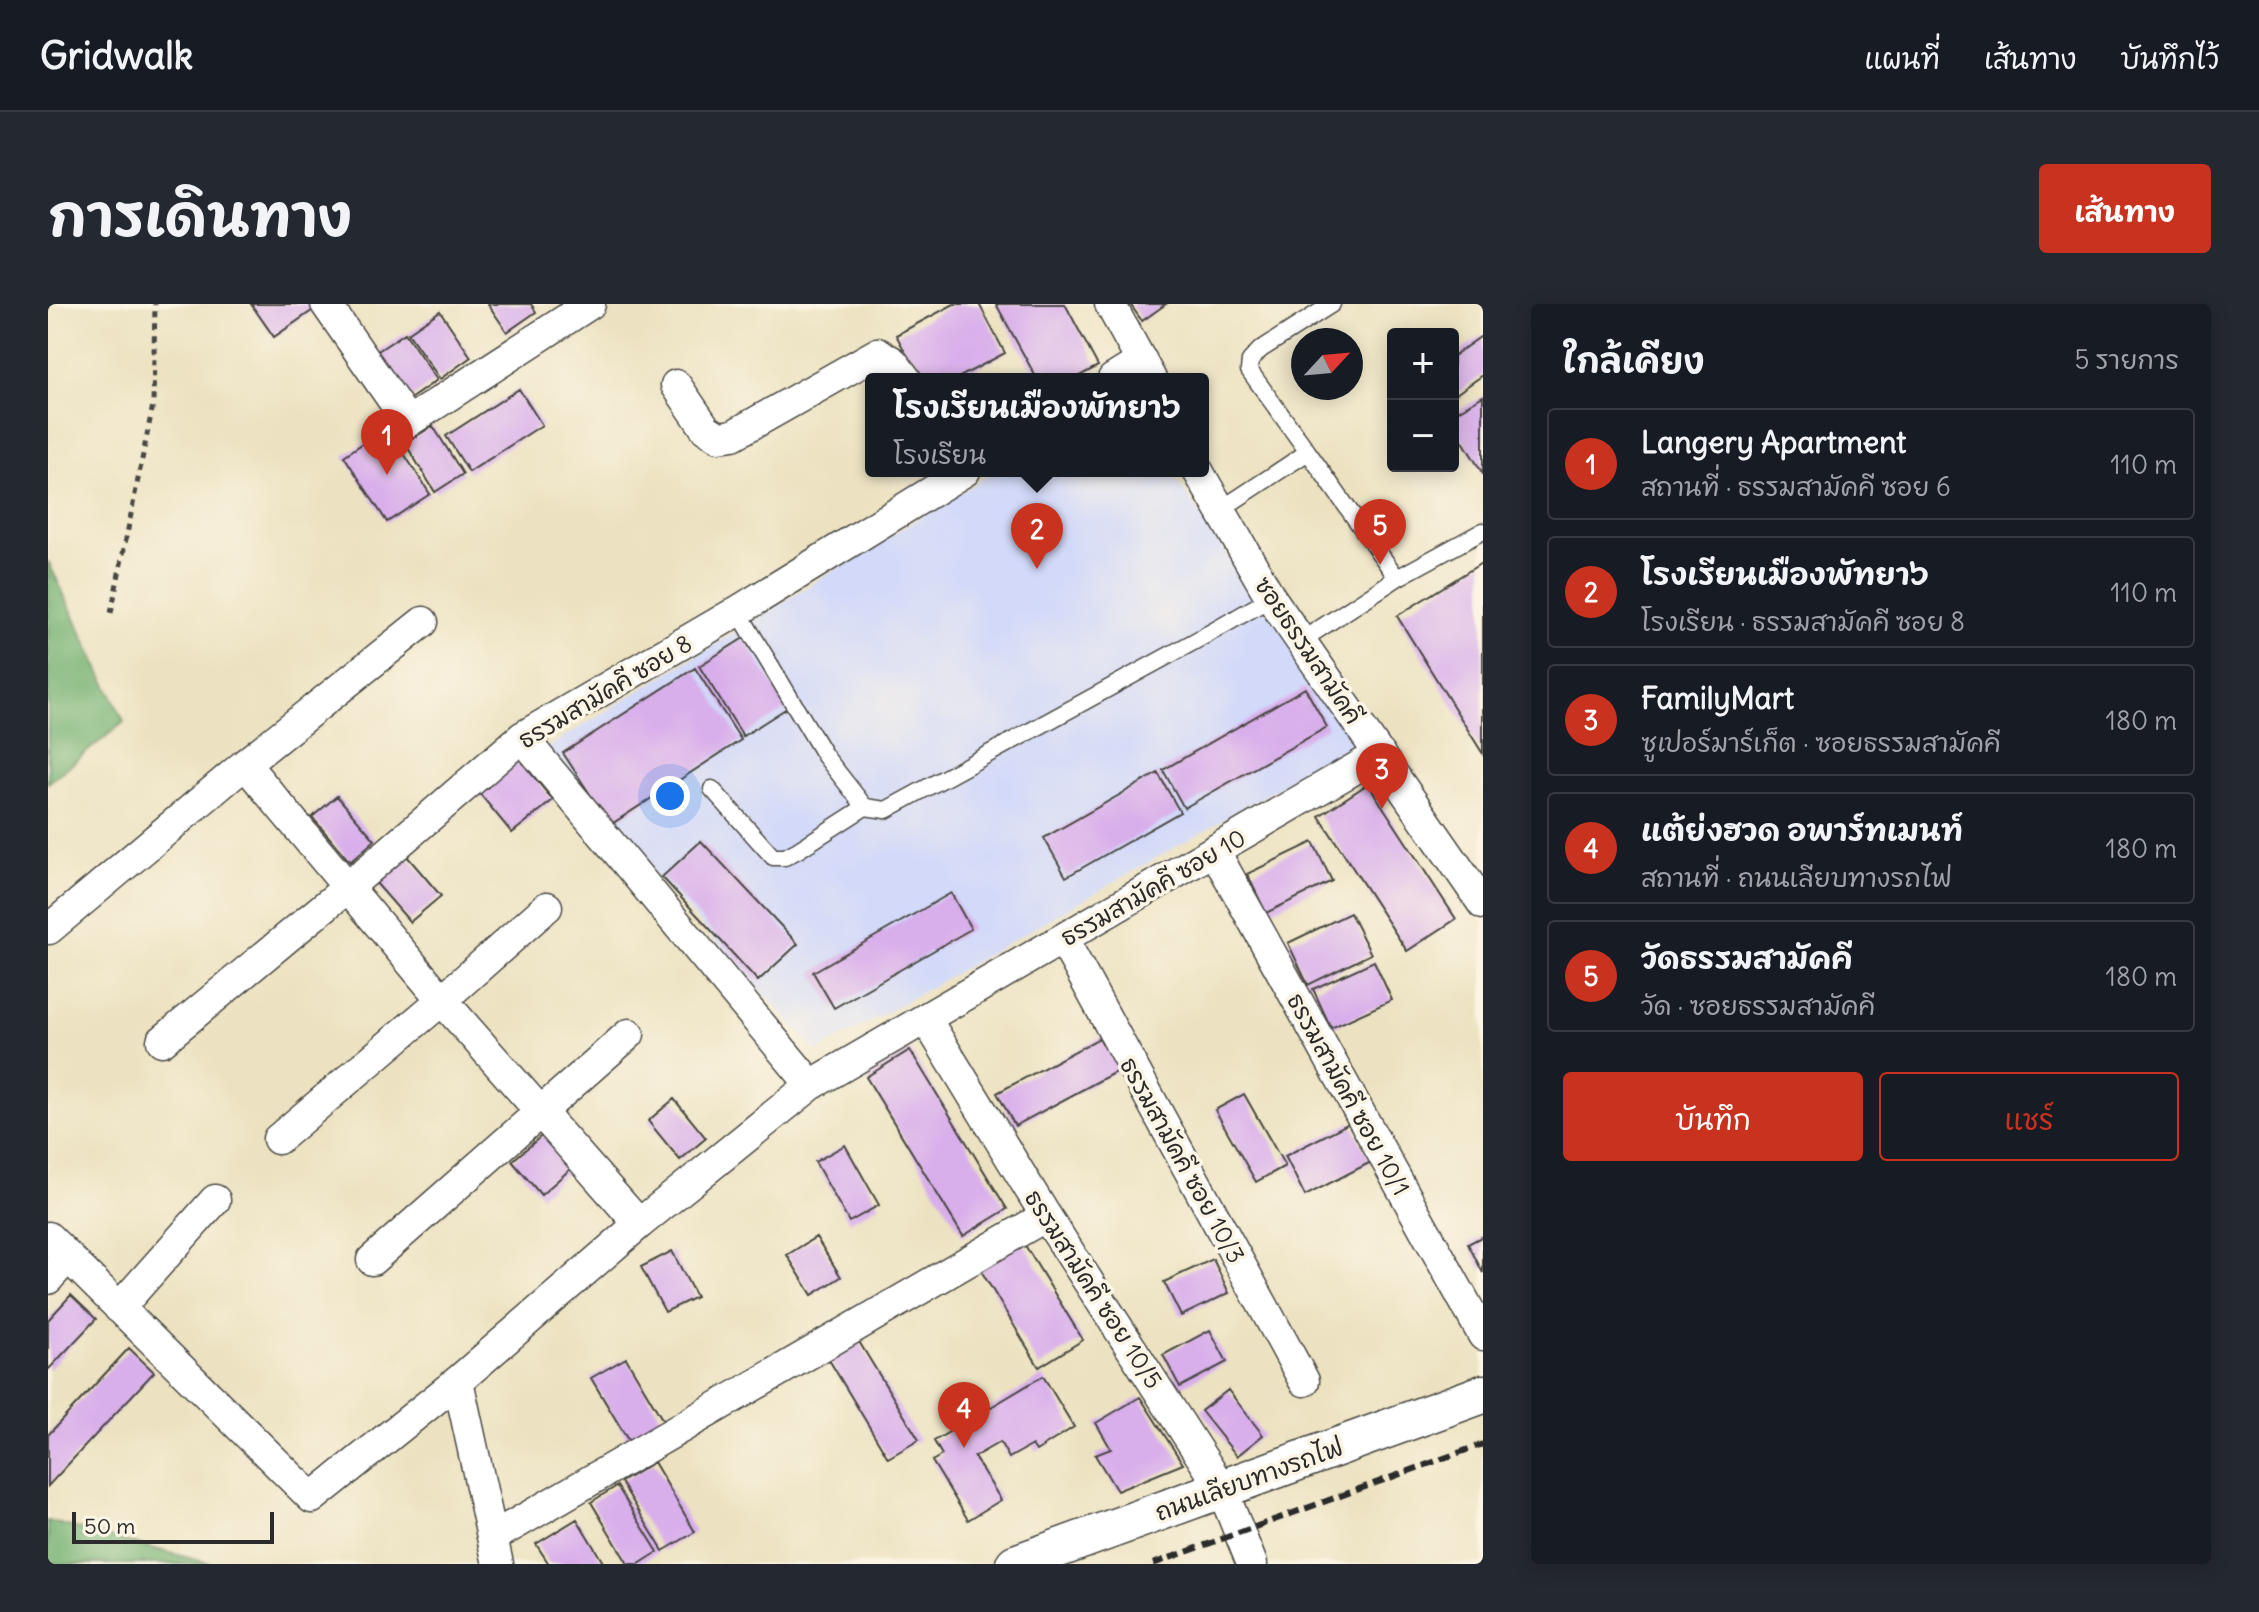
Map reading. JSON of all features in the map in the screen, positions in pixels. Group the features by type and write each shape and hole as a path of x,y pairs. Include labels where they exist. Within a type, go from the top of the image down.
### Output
{"street":[{"path":"326,304 408,422 590,304"},
{"path":"1110,304 1147,370"},
{"path":"676,385 706,429 719,437 733,435 878,353 893,362 901,373"},
{"name":"ธรรมสามัคคี ซอย 8","path":"162,1041 347,888 522,737 738,611 955,477"},
{"name":"ซอยธรรมสามัคคี","path":"1201,477 1271,598 1483,904"},
{"path":"49,929 245,764 423,622"},
{"path":"522,737 811,1085"},
{"name":"ธรรมสามัคคี ซอย 10","path":"119,1308 312,1498 458,1381 639,1224 811,1085 1380,754"},
{"path":"245,764 442,1000 639,1224"},
{"name":"ธรรมสามัคคี ซอย 10/1","path":"1215,852 1483,1335"},
{"path":"278,1139 547,907"},
{"name":"ธรรมสามัคคี ซอย 10/3","path":"1063,939 1304,1381"},
{"name":"ธรรมสามัคคี ซอย 10/5","path":"926,1019 1046,1216 1222,1489 1252,1564"},
{"path":"372,1260 629,1034"},
{"path":"55,1258 119,1308 215,1200"},
{"path":"458,1381 496,1550 1046,1216"},
{"name":"ถนนเลียบทางรถไฟ","path":"1015,1564 1483,1394"}],"lane":[{"path":"1332,304 1260,350 1250,361 1249,370 1397,578"},
{"path":"1220,510 1308,452"},
{"path":"1303,644 1313,633 1397,578 1483,531"},
{"path":"712,789 773,857 785,857 865,807 886,810 1271,598"},
{"path":"738,611 825,756 865,807"}],"path":[{"path":"111,613 153,405 155,304"}],"shaded area":[{"path":"985,477 1174,477 1359,742 817,1052 542,751"}],"green space":[{"path":"48,561 124,722 48,783"},
{"path":"48,1521 212,1564 48,1564"}],"building":[{"path":"251,304 313,304 316,308 274,337"},
{"path":"488,304 531,304 536,312 507,332"},
{"path":"954,304 979,304 1005,353 967,373 917,373 896,335"},
{"path":"996,304 1065,304 1098,366 1085,373 1034,373"},
{"path":"1130,304 1166,304 1142,321"},
{"path":"440,311 471,357 440,379 408,333"},
{"path":"405,333 437,380 407,401 375,353"},
{"path":"1483,335 1483,375 1459,392 1459,352"},
{"path":"519,389 542,425 469,472 446,436"},
{"path":"1483,396 1483,474 1459,435 1459,410"},
{"path":"433,426 463,474 435,492 405,443"},
{"path":"380,432 392,450 399,446 430,494 387,522 344,456"},
{"path":"1483,562 1483,754 1397,616"},
{"path":"744,638 787,708 743,736 699,666"},
{"path":"695,668 741,740 610,825 563,753"},
{"path":"1305,688 1327,727 1184,808 1163,770"},
{"path":"516,755 553,800 512,833 475,788"},
{"path":"1158,773 1180,812 1066,877 1044,838"},
{"path":"1368,784 1456,919 1407,951 1319,816"},
{"path":"337,796 375,840 350,862 312,817"},
{"path":"701,841 798,944 758,981 662,877"},
{"path":"1313,842 1332,881 1266,913 1247,874"},
{"path":"406,855 441,896 410,922 376,883"},
{"path":"951,893 971,929 834,1008 813,972"},
{"path":"1350,913 1371,954 1308,985 1288,943"},
{"path":"1374,961 1392,1000 1331,1028 1313,989"},
{"path":"1103,1036 1121,1069 1015,1126 997,1093"},
{"path":"910,1050 1007,1209 963,1236 866,1077"},
{"path":"1244,1094 1285,1166 1256,1182 1215,1110"},
{"path":"674,1099 706,1138 680,1160 648,1121"},
{"path":"1351,1122 1371,1162 1305,1196 1285,1156"},
{"path":"546,1132 575,1165 541,1195 512,1161"},
{"path":"845,1145 879,1205 849,1222 815,1162"},
{"path":"1483,1236 1483,1273 1468,1244"},
{"path":"816,1237 841,1277 812,1295 787,1255"},
{"path":"1020,1237 1083,1340 1039,1367 977,1264"},
{"path":"672,1251 696,1297 665,1312 641,1267"},
{"path":"1213,1259 1229,1293 1181,1316 1164,1282"},
{"path":"71,1295 96,1319 48,1370 48,1320"},
{"path":"1210,1330 1227,1362 1180,1387 1163,1355"},
{"path":"858,1340 919,1440 888,1458 828,1358"},
{"path":"129,1348 154,1372 48,1486 48,1435"},
{"path":"626,1358 665,1424 631,1445 591,1378"},
{"path":"1043,1376 1074,1427 1036,1451 1032,1445 1009,1458 1000,1442 974,1457 1001,1500 968,1520 932,1461 942,1455 934,1441"},
{"path":"1228,1390 1263,1435 1237,1456 1201,1411"},
{"path":"1140,1397 1183,1464 1117,1491 1095,1455 1111,1449 1096,1423"},
{"path":"654,1462 695,1532 663,1551 621,1482"},
{"path":"617,1486 658,1552 639,1564 628,1564 591,1502"},
{"path":"577,1519 604,1564 549,1564 536,1544"}],"railway":[{"path":"1153,1564 1483,1444"}],"place":[{"name":"Langery Apartment","path":"387,475"},
{"name":"วัดธรรมสามัคคี","path":"1380,565"},
{"name":"โรงเรียนเมืองพัทยา๖","path":"1037,569"},
{"name":"FamilyMart","path":"1382,809"},
{"name":"แต้ย่งฮวด อพาร์ทเมนท์","path":"964,1448"}]}
